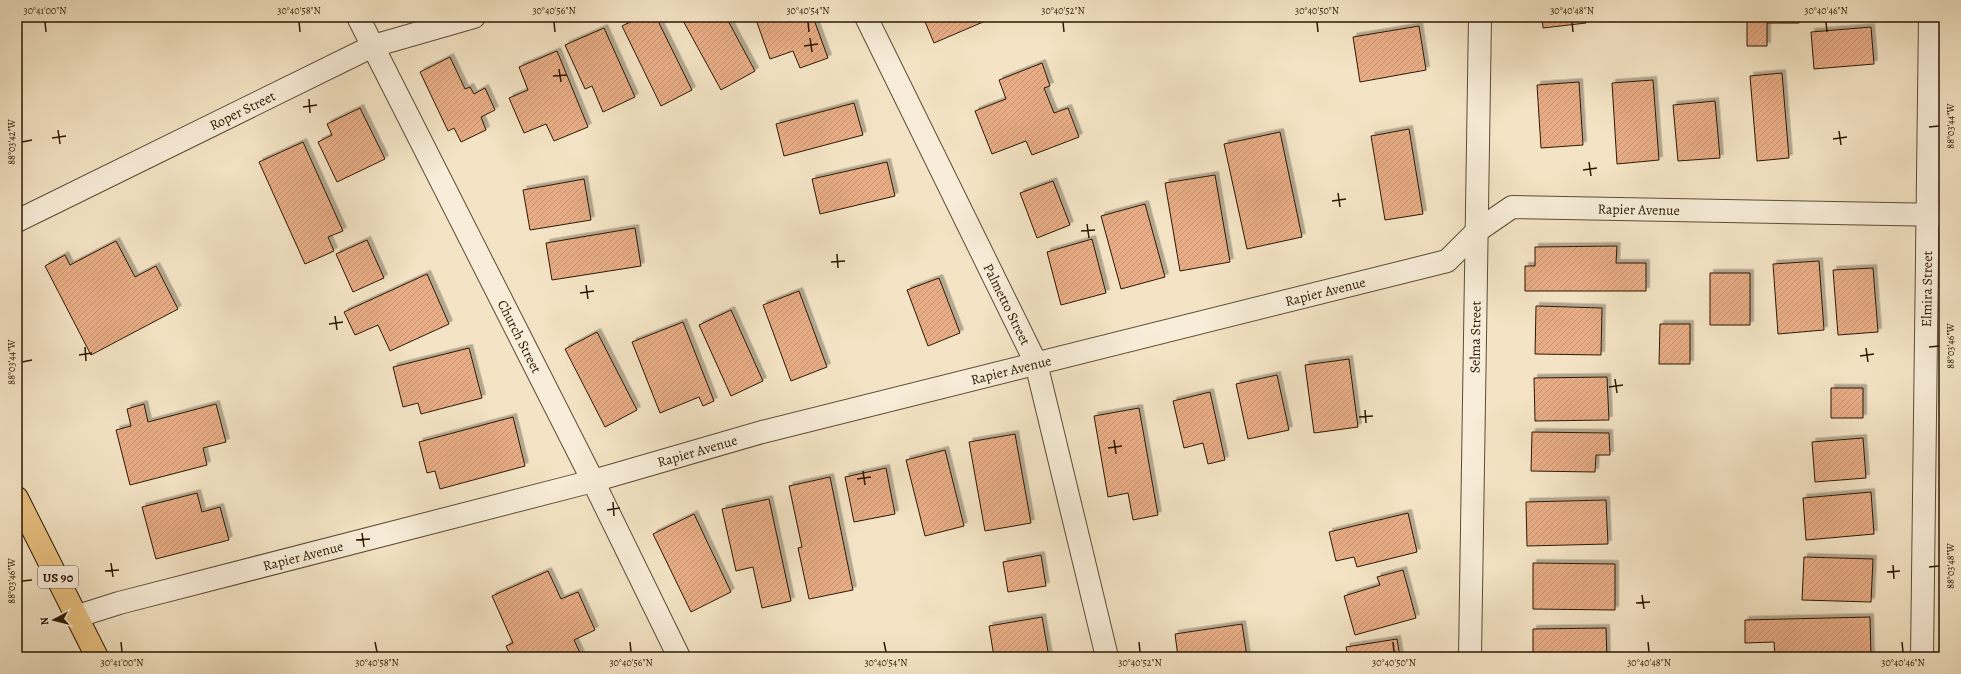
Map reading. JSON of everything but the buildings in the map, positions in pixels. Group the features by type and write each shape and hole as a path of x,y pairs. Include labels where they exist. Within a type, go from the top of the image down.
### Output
{"main road":[{"name":"US 90","path":"17,498 78,616 97,657"}],"street":[{"name":"Church Street","path":"358,17 593,480 679,657"},
{"name":"Roper Street","path":"17,221 373,46 474,17"},
{"name":"Palmetto Street","path":"866,17 1036,363 1107,657"},
{"name":"Selma Street","path":"1470,657 1480,17"},
{"name":"Elmira Street","path":"1922,657 1936,215 1930,17"},
{"name":"Rapier Avenue","path":"78,616 126,601 593,480 762,432 1448,261 1477,231 1512,207 1936,215"}]}
